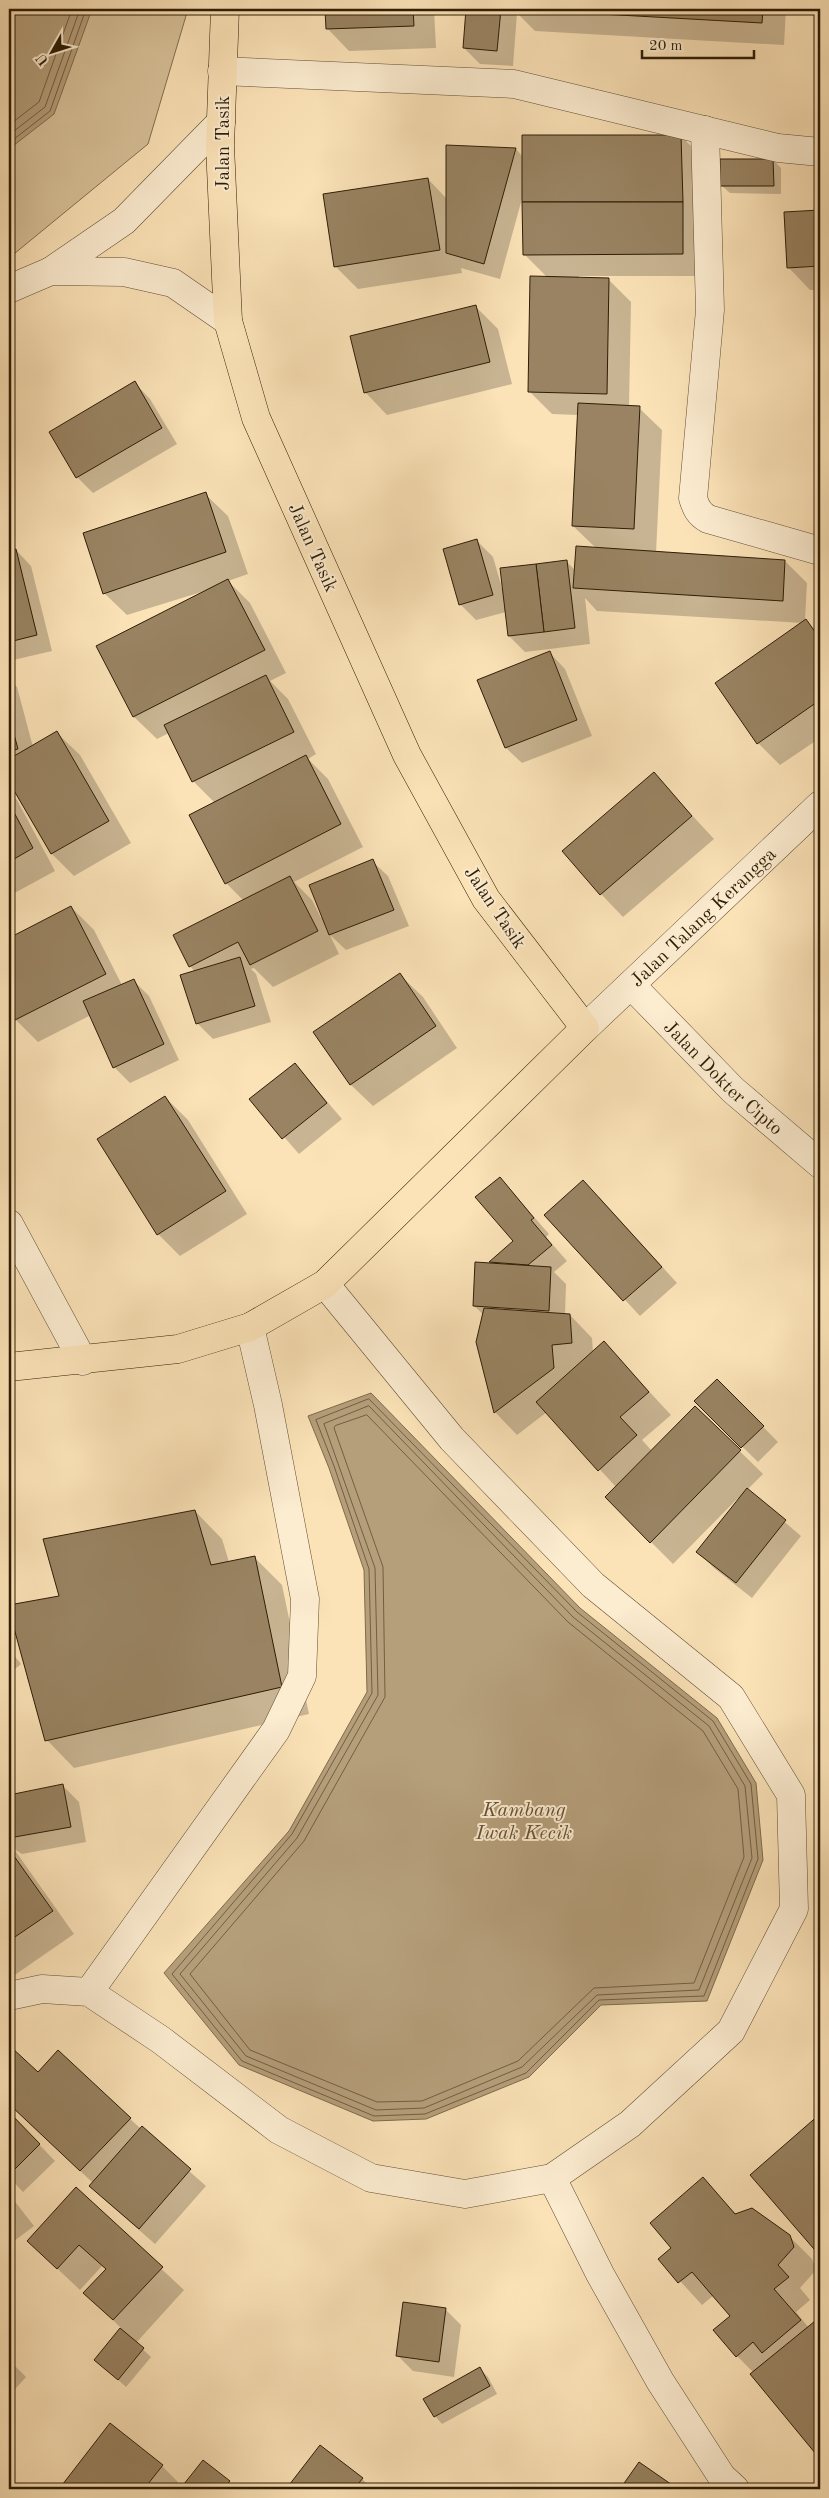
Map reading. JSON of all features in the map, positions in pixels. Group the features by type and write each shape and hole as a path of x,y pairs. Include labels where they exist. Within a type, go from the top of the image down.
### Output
{"main road":[{"name":"Jalan Tasik","path":"224,9 220,146 228,321 256,418 407,755 486,899 585,1028"},
{"path":"9,1367 83,1361 178,1349 250,1327 325,1284 585,1028"}],"street":[{"path":"222,71 514,84 778,148 820,152"},
{"path":"9,289 51,271 124,221 221,122"},
{"path":"705,130 710,310 693,498 700,515 708,519 820,551"},
{"path":"51,271 124,272 173,283 228,321"},
{"name":"Jalan Talang Kerangga","path":"585,1028 820,805"},
{"name":"Jalan Dokter Cipto","path":"631,985 733,1090 820,1164"},
{"path":"9,1224 83,1361"},
{"path":"9,1996 42,1988 89,1992 161,2040 279,2130 371,2178 465,2194 552,2178 630,2124 731,2031 794,1909 791,1795 731,1697 594,1585 452,1439 325,1284"},
{"path":"89,1992 276,1730 302,1676 305,1599 268,1405 250,1327"},
{"path":"552,2178 600,2274 660,2381 722,2477 735,2489"}],"shaded area":[{"path":"9,9 188,9 148,144 9,258"}],"water":[{"path":"9,9 92,9 54,114 9,149"},
{"name":"Kambang Iwak Kecik","path":"371,1393 580,1608 717,1718 756,1783 763,1860 707,2001 601,2005 529,2077 426,2119 373,2121 239,2065 164,1973 289,1831 367,1692 364,1570 329,1468 308,1416"}],"building":[{"path":"325,9 413,9 414,26 326,29"},
{"path":"466,9 501,9 497,51 463,48"},
{"path":"511,9 763,9 762,23"},
{"path":"522,135 681,135 683,202 522,202"},
{"path":"446,145 516,148 484,264 446,253"},
{"path":"720,159 773,159 774,186 720,186"},
{"path":"428,178 440,250 334,267 323,194"},
{"path":"522,202 683,202 683,254 523,255"},
{"path":"820,210 820,266 787,268 784,212"},
{"path":"530,276 609,278 607,394 528,392"},
{"path":"476,305 490,362 364,393 350,336"},
{"path":"135,381 162,428 76,478 49,432"},
{"path":"578,403 640,406 634,529 572,526"},
{"path":"206,492 226,552 103,594 83,533"},
{"path":"477,539 493,595 459,605 443,549"},
{"path":"576,546 785,560 783,601 573,588"},
{"path":"16,549 37,635 9,642 9,550"},
{"path":"567,560 575,628 544,632 536,564"},
{"path":"536,564 544,632 508,636 500,568"},
{"path":"228,579 265,650 133,717 96,646"},
{"path":"806,619 820,639 820,700 757,744 715,683"},
{"path":"550,651 577,720 505,748 477,680"},
{"path":"266,675 294,732 192,782 164,725"},
{"path":"9,716 18,749 9,751"},
{"path":"57,731 109,821 51,854 9,782 9,759"},
{"path":"306,755 341,824 225,884 189,815"},
{"path":"654,772 692,816 600,895 562,851"},
{"path":"9,803 33,848 9,862"},
{"path":"373,859 394,910 329,935 309,885"},
{"path":"290,876 318,931 250,965 238,942 189,967 173,935"},
{"path":"71,906 106,974 15,1020 9,1008 9,938"},
{"path":"240,957 255,1006 196,1024 180,975"},
{"path":"400,973 436,1026 350,1085 313,1032"},
{"path":"134,979 164,1044 113,1068 83,1001"},
{"path":"295,1063 327,1103 282,1139 249,1099"},
{"path":"165,1096 226,1191 157,1235 97,1139"},
{"path":"500,1177 534,1218 531,1220 552,1245 528,1265 489,1262 513,1241 475,1197"},
{"path":"583,1180 662,1267 623,1301 544,1215"},
{"path":"475,1262 551,1267 549,1311 473,1306"},
{"path":"484,1308 570,1314 572,1343 552,1345 554,1368 494,1413 476,1342"},
{"path":"604,1341 649,1392 620,1417 637,1435 598,1471 536,1402"},
{"path":"717,1379 764,1426 741,1448 694,1401"},
{"path":"695,1406 741,1450 650,1543 605,1497"},
{"path":"747,1488 786,1520 736,1583 696,1552"},
{"path":"195,1510 211,1565 255,1556 282,1687 45,1741 9,1610 9,1605 59,1596 43,1539"},
{"path":"63,1784 71,1827 9,1838 9,1795"},
{"path":"9,1849 53,1911 9,1941"},
{"path":"11,2047 38,2072 58,2050 131,2118 80,2171 9,2104 9,2049"},
{"path":"9,2112 40,2144 9,2175"},
{"path":"820,2114 820,2256 750,2175"},
{"path":"142,2126 191,2169 139,2229 89,2186"},
{"path":"703,2177 735,2214 752,2208 790,2235 794,2247 778,2265 789,2277 774,2289 801,2320 762,2353 753,2342 736,2357 713,2330 730,2316 692,2272 678,2283 658,2259 671,2248 650,2223"},
{"path":"76,2187 163,2267 113,2320 83,2293 106,2269 79,2245 57,2269 27,2241"},
{"path":"403,2302 446,2308 439,2362 396,2356"},
{"path":"820,2317 820,2459 750,2374"},
{"path":"120,2328 144,2348 118,2380 94,2360"},
{"path":"480,2367 490,2386 434,2417 423,2399"},
{"path":"110,2423 163,2465 144,2489 59,2489"},
{"path":"320,2445 363,2478 354,2489 286,2489"},
{"path":"203,2460 230,2481 223,2489 180,2489"},
{"path":"639,2462 678,2489 620,2489"}]}
